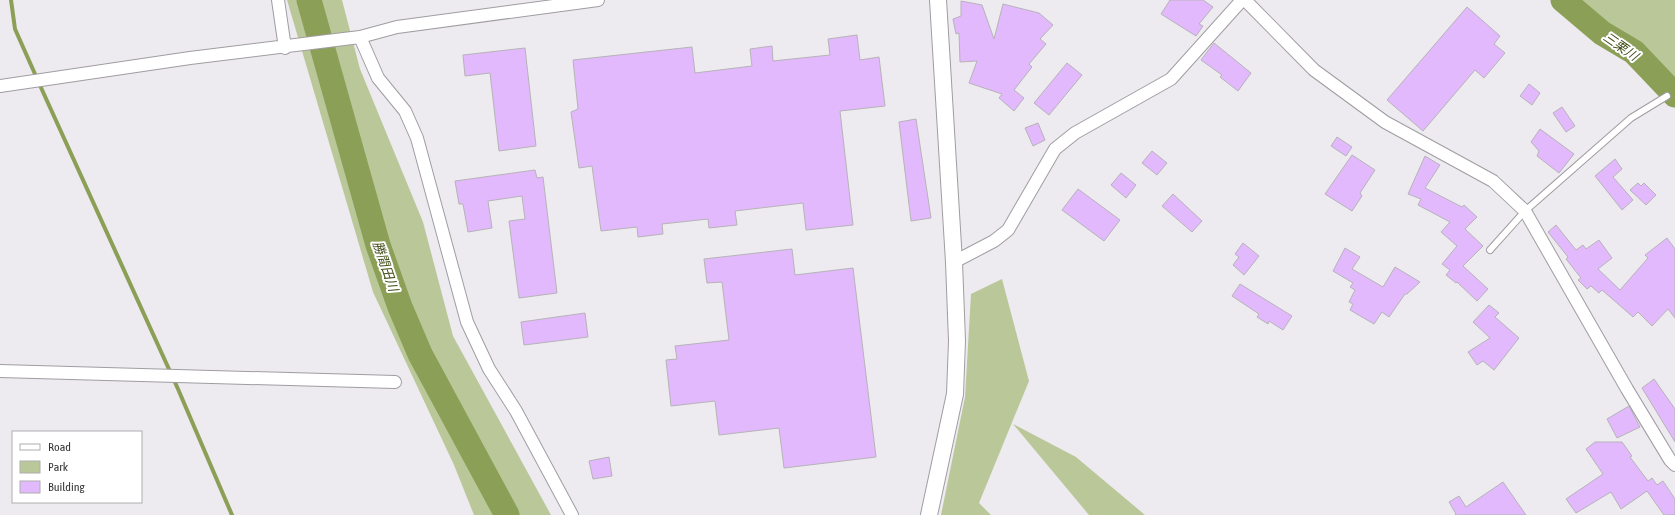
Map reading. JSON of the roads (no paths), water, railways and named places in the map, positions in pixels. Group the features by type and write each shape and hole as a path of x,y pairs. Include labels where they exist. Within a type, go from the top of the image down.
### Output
{"street":[{"path":"278,0 290,47"},
{"path":"0,86 190,58 356,38 397,27 598,0"},
{"path":"929,515 955,394 957,341 954,262 938,0"},
{"path":"954,262 994,241 1008,230 1055,149 1075,132 1171,79 1242,0"},
{"path":"1245,0 1314,70 1384,122 1493,181 1525,211 1627,389 1670,460 1675,465"},
{"path":"356,38 378,78 405,111 417,138 467,322 489,369 516,411 572,515"},
{"path":"0,371 395,382"}],"lane":[{"path":"1490,250 1525,211 1631,118 1667,96"}],"waterway":[{"path":"11,0 15,29 178,389 232,515"},
{"name":"勝間田川","path":"309,0 378,245 400,307 420,354 507,515"},
{"name":"三栗川","path":"1563,0 1602,33 1634,52 1675,95"}]}
